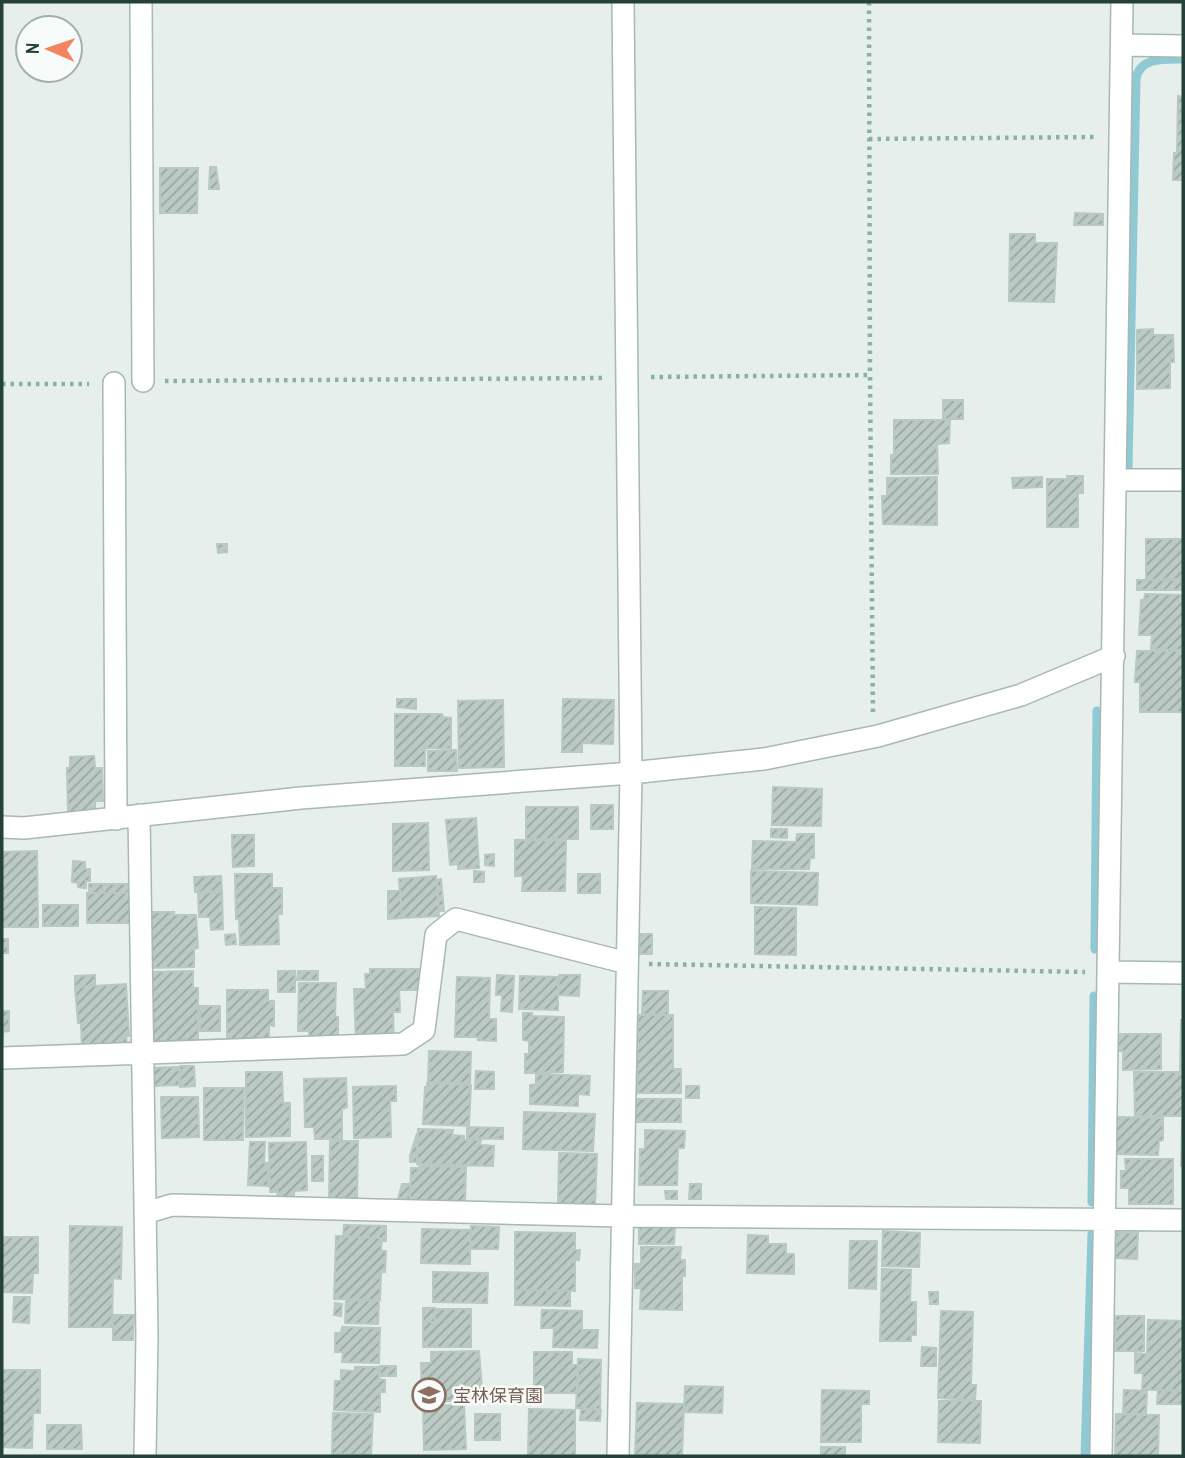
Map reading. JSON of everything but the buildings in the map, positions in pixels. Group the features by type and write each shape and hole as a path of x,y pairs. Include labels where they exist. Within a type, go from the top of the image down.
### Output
{"street":[{"path":"141,2 143,381"},
{"path":"618,1456 631,773 623,2"},
{"path":"1101,1456 1122,2"},
{"path":"1122,45 1183,46"},
{"path":"114,383 116,819"},
{"path":"1117,480 1183,480"},
{"path":"2,827 24,828 301,798 631,773 764,759 878,736 1021,695 1114,656"},
{"path":"139,814 145,1213 145,1456"},
{"path":"2,1058 402,1044 424,1030 436,935 456,919 627,963"},
{"path":"1108,972 1183,974"},
{"path":"145,1213 172,1205 621,1216 1183,1220"}],"path":[{"path":"869,2 873,711 878,736"},
{"path":"869,139 1121,137"},
{"path":"143,381 870,375"},
{"path":"2,384 114,383"},
{"path":"627,963 1108,972"}],"waterway":[{"path":"1128,467 1136,79 1138,72 1148,63 1183,59"},
{"path":"1095,949 1097,711"},
{"path":"1092,1202 1094,996"},
{"path":"1085,1456 1092,1234"}],"place":[{"name":"宝林保育園","path":"429,1395"}]}
